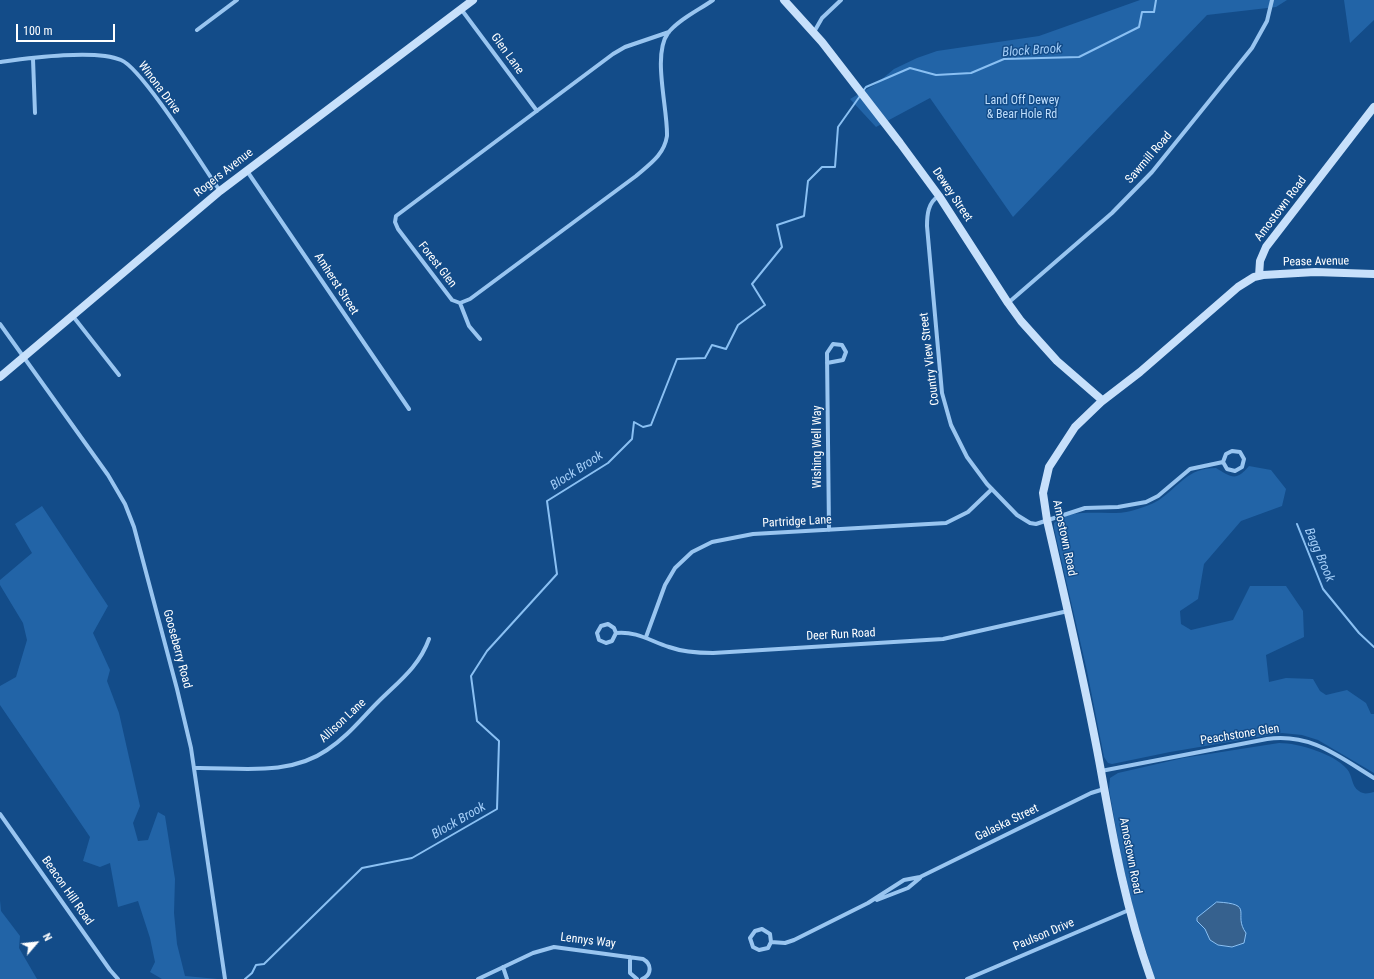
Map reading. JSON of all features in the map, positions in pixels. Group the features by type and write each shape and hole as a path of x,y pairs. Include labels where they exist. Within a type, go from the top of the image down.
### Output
{"main road":[{"name":"Rogers Avenue","path":"0,377 220,191 474,0"},
{"name":"Dewey Street","path":"784,0 814,33 939,196 1008,303 1048,352 1102,400"},
{"name":"Amostown Road","path":"1151,979 1129,910 1068,611 1047,520 1043,493 1050,467 1075,427 1102,400 1140,372 1229,294 1248,280 1259,276 1260,260 1266,247 1374,107"},
{"name":"Pease Avenue","path":"1259,276 1316,272 1374,274"}],"street":[{"path":"197,30 237,0"},
{"name":"Forest Glen","path":"669,32 665,40 661,60 668,127 665,146 660,155 636,176 470,299 460,303 454,302 407,242 396,226 395,218 613,54 625,47 669,32 713,0"},
{"path":"814,33 822,18 841,0"},
{"name":"Sawmill Road","path":"1008,303 1107,218 1152,172 1252,48 1267,21 1272,0"},
{"name":"Glen Lane","path":"461,9 537,110"},
{"name":"Winona Drive","path":"0,62 82,54 111,56 126,62 145,82 220,191"},
{"path":"33,59 35,113"},
{"name":"Amherst Street","path":"247,170 360,340 410,409"},
{"name":"Country View Street","path":"939,196 934,199 929,208 927,226 944,400 960,445 975,468 992,489 1017,515 1025,521 1036,524 1085,508 1118,507 1146,502 1158,496 1190,470 1224,462"},
{"path":"460,303 469,326 480,339"},
{"path":"72,315 119,375"},
{"name":"Gooseberry Road","path":"0,324 102,465 128,512 140,545 177,689 194,768 224,979"},
{"name":"Wishing Well Way","path":"827,363 840,362 844,358 846,350 842,345 834,344 829,347 827,363 829,530"},
{"path":"1232,450 1240,452 1244,459 1242,467 1235,471 1227,469 1224,462 1226,454 1232,450"},
{"name":"Partridge Lane","path":"646,637 670,576 680,562 698,548 721,539 739,536 946,523 968,512 992,489"},
{"name":"Deer Run Road","path":"616,633 630,633 646,637 676,650 703,653 943,639 1068,611"},
{"name":"Deer Run Road","path":"606,624 613,627 616,633 614,640 607,643 601,641 597,633 600,627 606,624"},
{"name":"Allison Lane","path":"194,768 271,769 296,764 320,755 341,740 403,679 424,653 429,639"},
{"name":"Peachstone Glen","path":"1101,771 1267,739 1285,737 1302,739 1319,745 1374,778"},
{"name":"Galaska Street","path":"868,903 904,880 920,877 1091,793 1104,789"},
{"name":"Beacon Hill Road","path":"0,814 110,970 118,979"},
{"name":"Galaska Street","path":"771,942 785,943 794,940 868,903 908,888 920,877"},
{"name":"Paulson Drive","path":"967,979 1129,910"},
{"name":"Galaska Street","path":"762,929 770,934 771,942 768,948 759,950 752,945 750,938 756,931 762,929"},
{"name":"Lennys Way","path":"478,979 540,950 554,947 643,959 649,964 649,973 642,979"},
{"name":"Lennys Way","path":"630,957 630,973 637,979"},
{"path":"503,967 507,979"}],"green space":[{"name":"Land Off Dewey & Bear Hole Rd","path":"1140,0 1287,0 1276,7 1207,15 1013,217 930,98 876,127 850,99 876,84 894,69 917,58 937,51 1039,36"},
{"path":"1344,0 1374,0 1374,20 1350,43"},
{"path":"1249,466 1271,470 1286,489 1282,506 1241,521 1204,564 1198,599 1180,611 1181,624 1191,630 1233,620 1250,586 1286,586 1303,611 1304,637 1266,655 1269,682 1286,678 1313,679 1320,691 1326,695 1347,690 1366,703 1371,714 1374,714 1374,773 1318,740 1302,735 1282,733 1170,752 1112,764 1108,763 1104,757 1087,671 1054,523 1062,518 1080,513 1122,513 1131,511 1159,500 1184,479 1198,471 1216,468 1230,476 1237,476"},
{"path":"42,506 108,606 93,633 110,670 107,681 119,713 140,806 133,823 138,841 148,840 158,812 165,816 175,879 174,913 177,944 185,976 218,979 162,979 150,972 155,962 150,938 138,901 118,907 110,863 100,867 83,861 90,837 0,705 0,686 16,677 27,640 23,623 0,585 0,580 32,553 15,524"},
{"path":"1279,743 1306,747 1325,754 1347,769 1356,789 1365,793 1374,792 1374,979 1155,979 1136,919 1122,862 1109,789 1110,778 1118,773 1183,758"},
{"path":"0,900 1,911 20,936 19,948 37,979 0,979"}],"shaded area":[{"path":"1217,902 1229,903 1240,908 1242,926 1246,933 1244,943 1232,947 1218,945 1210,940 1205,929 1197,921 1197,918"}],"waterway":[{"name":"Block Brook","path":"863,91 866,87 910,68 936,75 971,73 1004,59 1079,57 1139,27 1142,12 1154,12 1156,0"},
{"name":"Block Brook","path":"245,979 252,973 256,965 264,964 362,868 412,858 497,809 499,741 477,721 471,676 487,651 557,574 547,501 608,463 632,439 634,422 643,427 651,425 677,359 705,358 712,345 726,349 738,325 765,305 752,284 782,247 777,225 804,216 808,181 822,167 835,167 838,127 860,96"},
{"name":"Bagg Brook","path":"1297,524 1323,589 1359,633 1374,647"}]}
